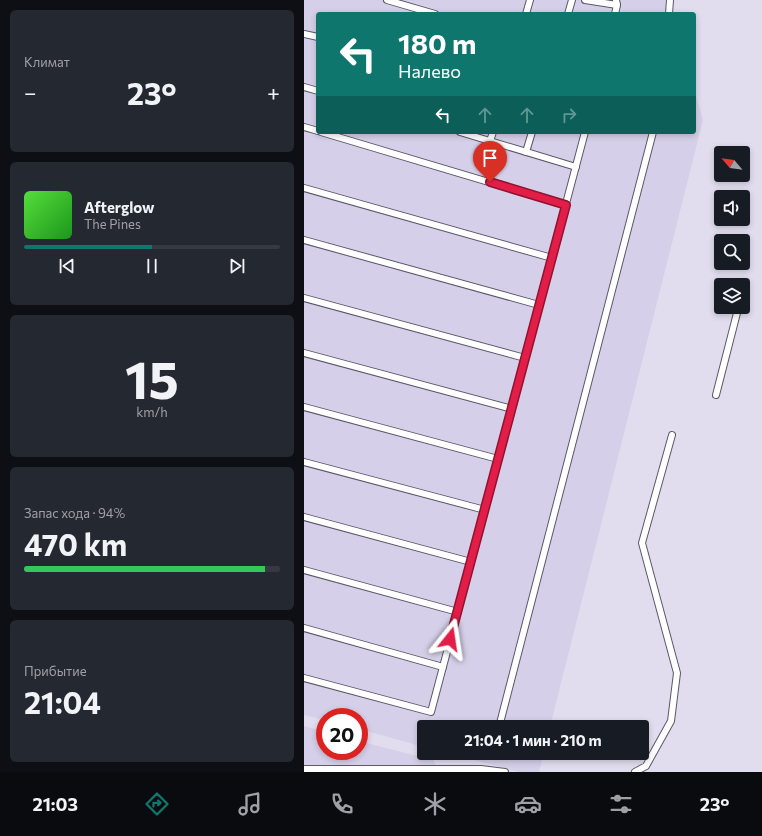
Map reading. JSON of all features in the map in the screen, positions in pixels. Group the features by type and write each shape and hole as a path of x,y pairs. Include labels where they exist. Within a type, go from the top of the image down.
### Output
{"lane":[{"path":"387,0 428,12"},
{"path":"527,12 530,0"},
{"path":"569,12 572,0"},
{"path":"585,0 616,3"},
{"path":"669,12 670,0"},
{"path":"304,34 316,37"},
{"path":"304,87 316,90"},
{"path":"304,127 316,130"},
{"path":"328,134 566,205"},
{"path":"467,134 576,167"},
{"path":"490,141 492,134"},
{"path":"526,152 531,134"},
{"path":"304,678 431,712 584,134"},
{"path":"501,720 651,134"},
{"path":"304,188 552,258"},
{"path":"304,240 539,306"},
{"path":"304,298 525,358"},
{"path":"716,395 737,314"},
{"path":"304,353 512,409"},
{"path":"304,407 498,459"},
{"path":"635,772 646,766 671,721 677,673 642,543 672,435"},
{"path":"304,462 485,510"},
{"path":"304,518 471,562"},
{"path":"304,570 458,612"},
{"path":"304,628 443,667"},
{"path":"304,769 481,770 505,772"}],"shaded area":[{"path":"304,0 668,0 671,12 316,12 316,134 696,134 696,96 703,120 552,720 417,720 417,745 368,731 368,708 316,708 316,718 304,715"},
{"path":"304,726 316,729 316,760 368,760 368,743 417,756 417,760 433,760 440,772 304,772"},
{"path":"474,760 542,760 539,772 519,772"}],"route":[{"path":"450,639 566,205 490,182"}]}
